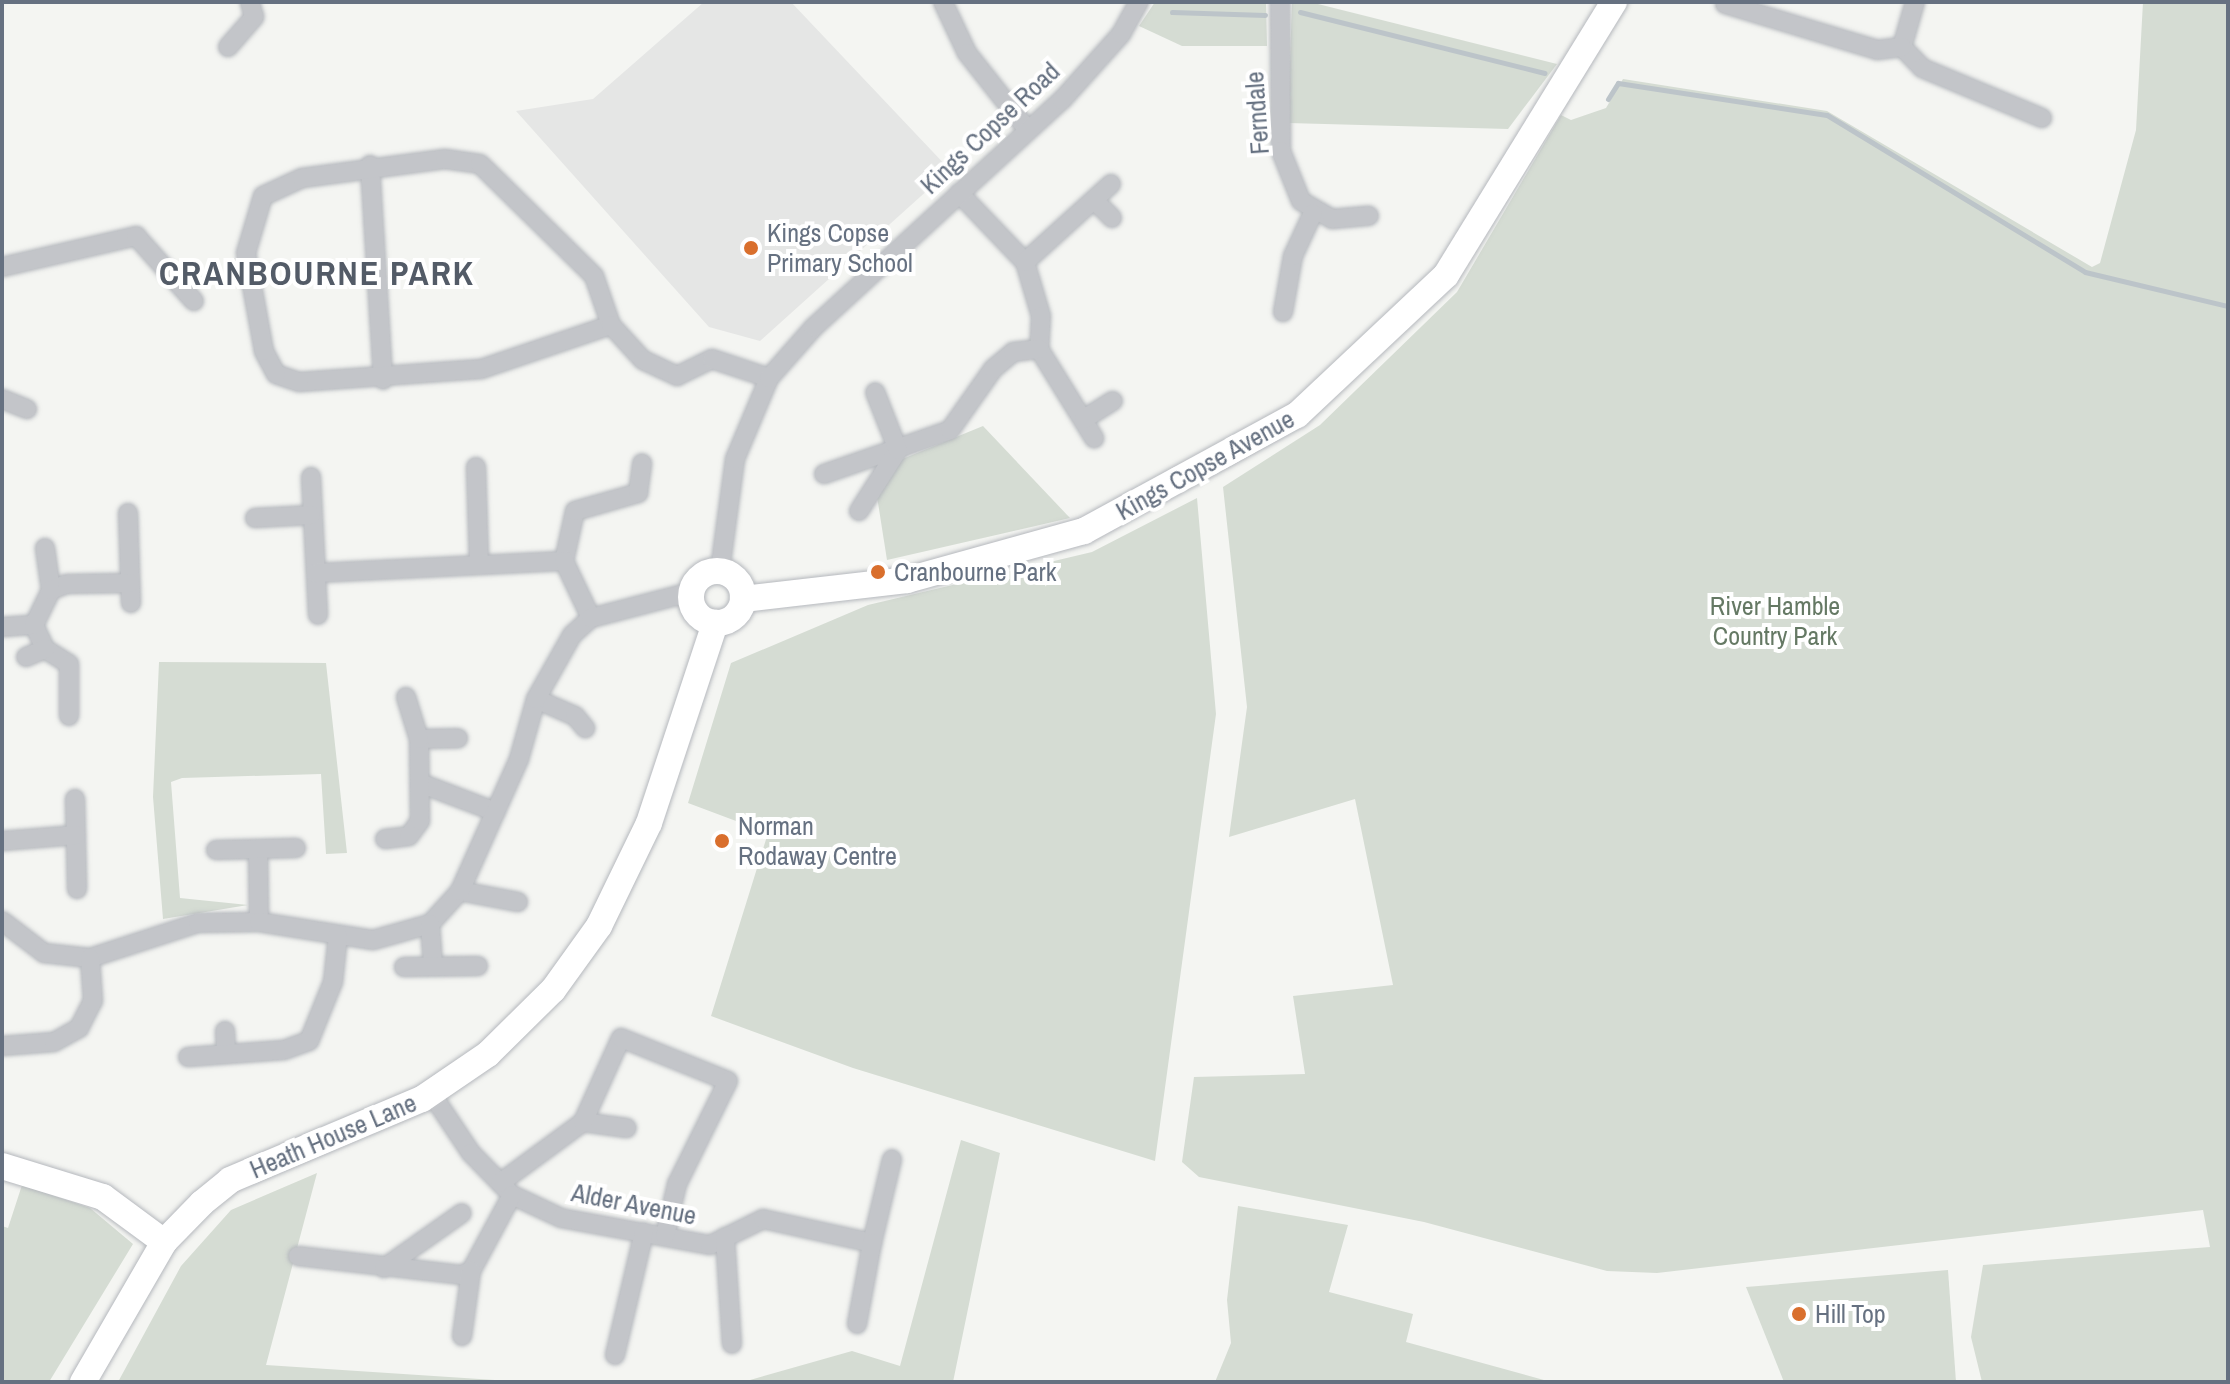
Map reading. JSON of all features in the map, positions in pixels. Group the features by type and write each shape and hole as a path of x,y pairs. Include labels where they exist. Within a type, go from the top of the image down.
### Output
{"street":[{"path":"228,47 254,17 250,2"},
{"path":"943,2 967,53 1027,129"},
{"name":"Kings Copse Road","path":"720,570 735,459 769,378 1121,34 1139,2"},
{"name":"Ferndale","path":"1280,2 1281,151 1313,213"},
{"name":"Kings Copse Avenue","path":"743,599 907,580 1084,531 1297,415 1446,275 1614,2"},
{"path":"1902,47 1915,2"},
{"path":"1725,4 1877,50 1902,47 1955,86 2042,118"},
{"path":"611,325 481,369 383,380 299,382 276,374 246,282 263,196 302,178 370,165 480,164 594,276 611,325 643,360 677,376 712,359 769,378"},
{"path":"370,165 383,380"},
{"path":"1025,262 1111,184"},
{"path":"959,193 1025,262 1041,316 1039,349 1094,438"},
{"path":"1095,201 1112,218"},
{"path":"1289,300 1313,213 1363,214"},
{"path":"2,267 136,236 194,301"},
{"path":"824,474 950,430 993,369 1013,352 1039,349"},
{"path":"875,392 898,450"},
{"path":"2,399 27,409"},
{"path":"1084,419 1113,401"},
{"path":"859,511 898,450"},
{"path":"591,618 564,561 575,511 638,493 642,463"},
{"path":"476,467 479,562"},
{"path":"311,477 318,615"},
{"path":"128,513 131,603"},
{"path":"255,518 311,515"},
{"path":"34,625 51,590 45,548"},
{"path":"316,573 479,562 564,561"},
{"path":"2,921 44,953 90,958 198,923 259,922 338,935 401,937 430,924 460,891 496,812 536,699 572,635 591,618 691,592 700,576 720,570 736,579 743,599 736,615 715,623 698,615 691,592"},
{"path":"51,590 130,583"},
{"name":"Heath House Lane","path":"83,1382 164,1242 230,1180 369,1127 431,1093 488,1054 553,990 599,926 649,823 715,623"},
{"path":"2,627 34,625"},
{"path":"34,625 45,649 69,664 69,716"},
{"path":"26,657 45,649"},
{"path":"385,839 409,836 420,821 419,739 406,697"},
{"path":"536,699 583,719"},
{"path":"419,739 458,738"},
{"path":"420,783 496,812"},
{"path":"75,799 77,889"},
{"path":"2,841 76,835"},
{"path":"216,850 296,848"},
{"path":"258,849 259,922"},
{"path":"460,891 518,902"},
{"path":"430,924 433,965"},
{"path":"188,1057 309,1041 333,982 338,935"},
{"path":"2,1046 44,1045 79,1028 93,1001 90,958"},
{"path":"404,967 478,966"},
{"path":"225,1031 226,1053"},
{"path":"462,1336 471,1271 506,1189 583,1122 621,1038 728,1081 677,1184 665,1236"},
{"name":"Alder Avenue","path":"431,1093 506,1189 561,1218 710,1245 763,1219 872,1243"},
{"path":"583,1122 627,1128"},
{"path":"857,1324 892,1159"},
{"path":"2,1166 103,1197 164,1242"},
{"path":"384,1268 462,1213"},
{"path":"615,1355 644,1232"},
{"path":"725,1237 732,1344"},
{"path":"298,1256 384,1268 471,1271"}],"shaded area":[{"name":"Kings Copse Primary School","path":"704,2 791,2 950,170 760,341 709,327 516,111 593,99"}],"green space":[{"path":"1155,2 1266,2 1267,46 1182,46 1139,26"},
{"path":"1292,2 1310,2 1557,64 1508,129 1288,123"},
{"name":"River Hamble Country Park","path":"2143,2 2228,2 2228,1382 1982,1382 1971,1337 1983,1265 2210,1247 2203,1210 1657,1273 1607,1271 1424,1222 1199,1177 1182,1162 1194,1077 1305,1074 1293,996 1393,985 1355,799 1229,837 1247,707 1223,487 1320,425 1457,292 1561,115 1571,120 1606,108 1623,79 1827,111 2092,267 2100,263 2136,130"},
{"path":"983,426 1070,518 887,560 873,471"},
{"path":"1197,498 1216,714 1155,1161 853,1068 711,1016 768,833 688,803 731,663 868,605 1092,552"},
{"path":"159,662 326,663 347,853 326,854 321,774 182,778 171,782 180,898 248,905 163,919 153,797"},
{"path":"961,1140 1000,1153 953,1382 743,1382 852,1351 900,1366"},
{"path":"317,1173 266,1365 527,1382 118,1382 181,1266 231,1210"},
{"path":"22,1185 90,1208 133,1244 49,1382 2,1382 2,1226 8,1228"},
{"path":"1238,1206 1348,1225 1329,1292 1413,1314 1406,1342 1551,1382 1215,1382 1231,1343 1227,1300"},
{"path":"1948,1270 1956,1382 1784,1382 1746,1287"}],"waterway":[{"path":"1172,12 1265,15"},
{"path":"1300,12 1544,73"},
{"path":"1608,99 1618,83 1827,115 2085,272 2228,306"}],"place":[{"name":"Kings Copse Primary School","path":"751,248"},
{"name":"Cranbourne Park","path":"878,572"},
{"name":"Norman Rodaway Centre","path":"722,841"},
{"name":"Hill Top","path":"1799,1314"}],"district":[{"name":"CRANBOURNE PARK","path":"317,274"}]}
